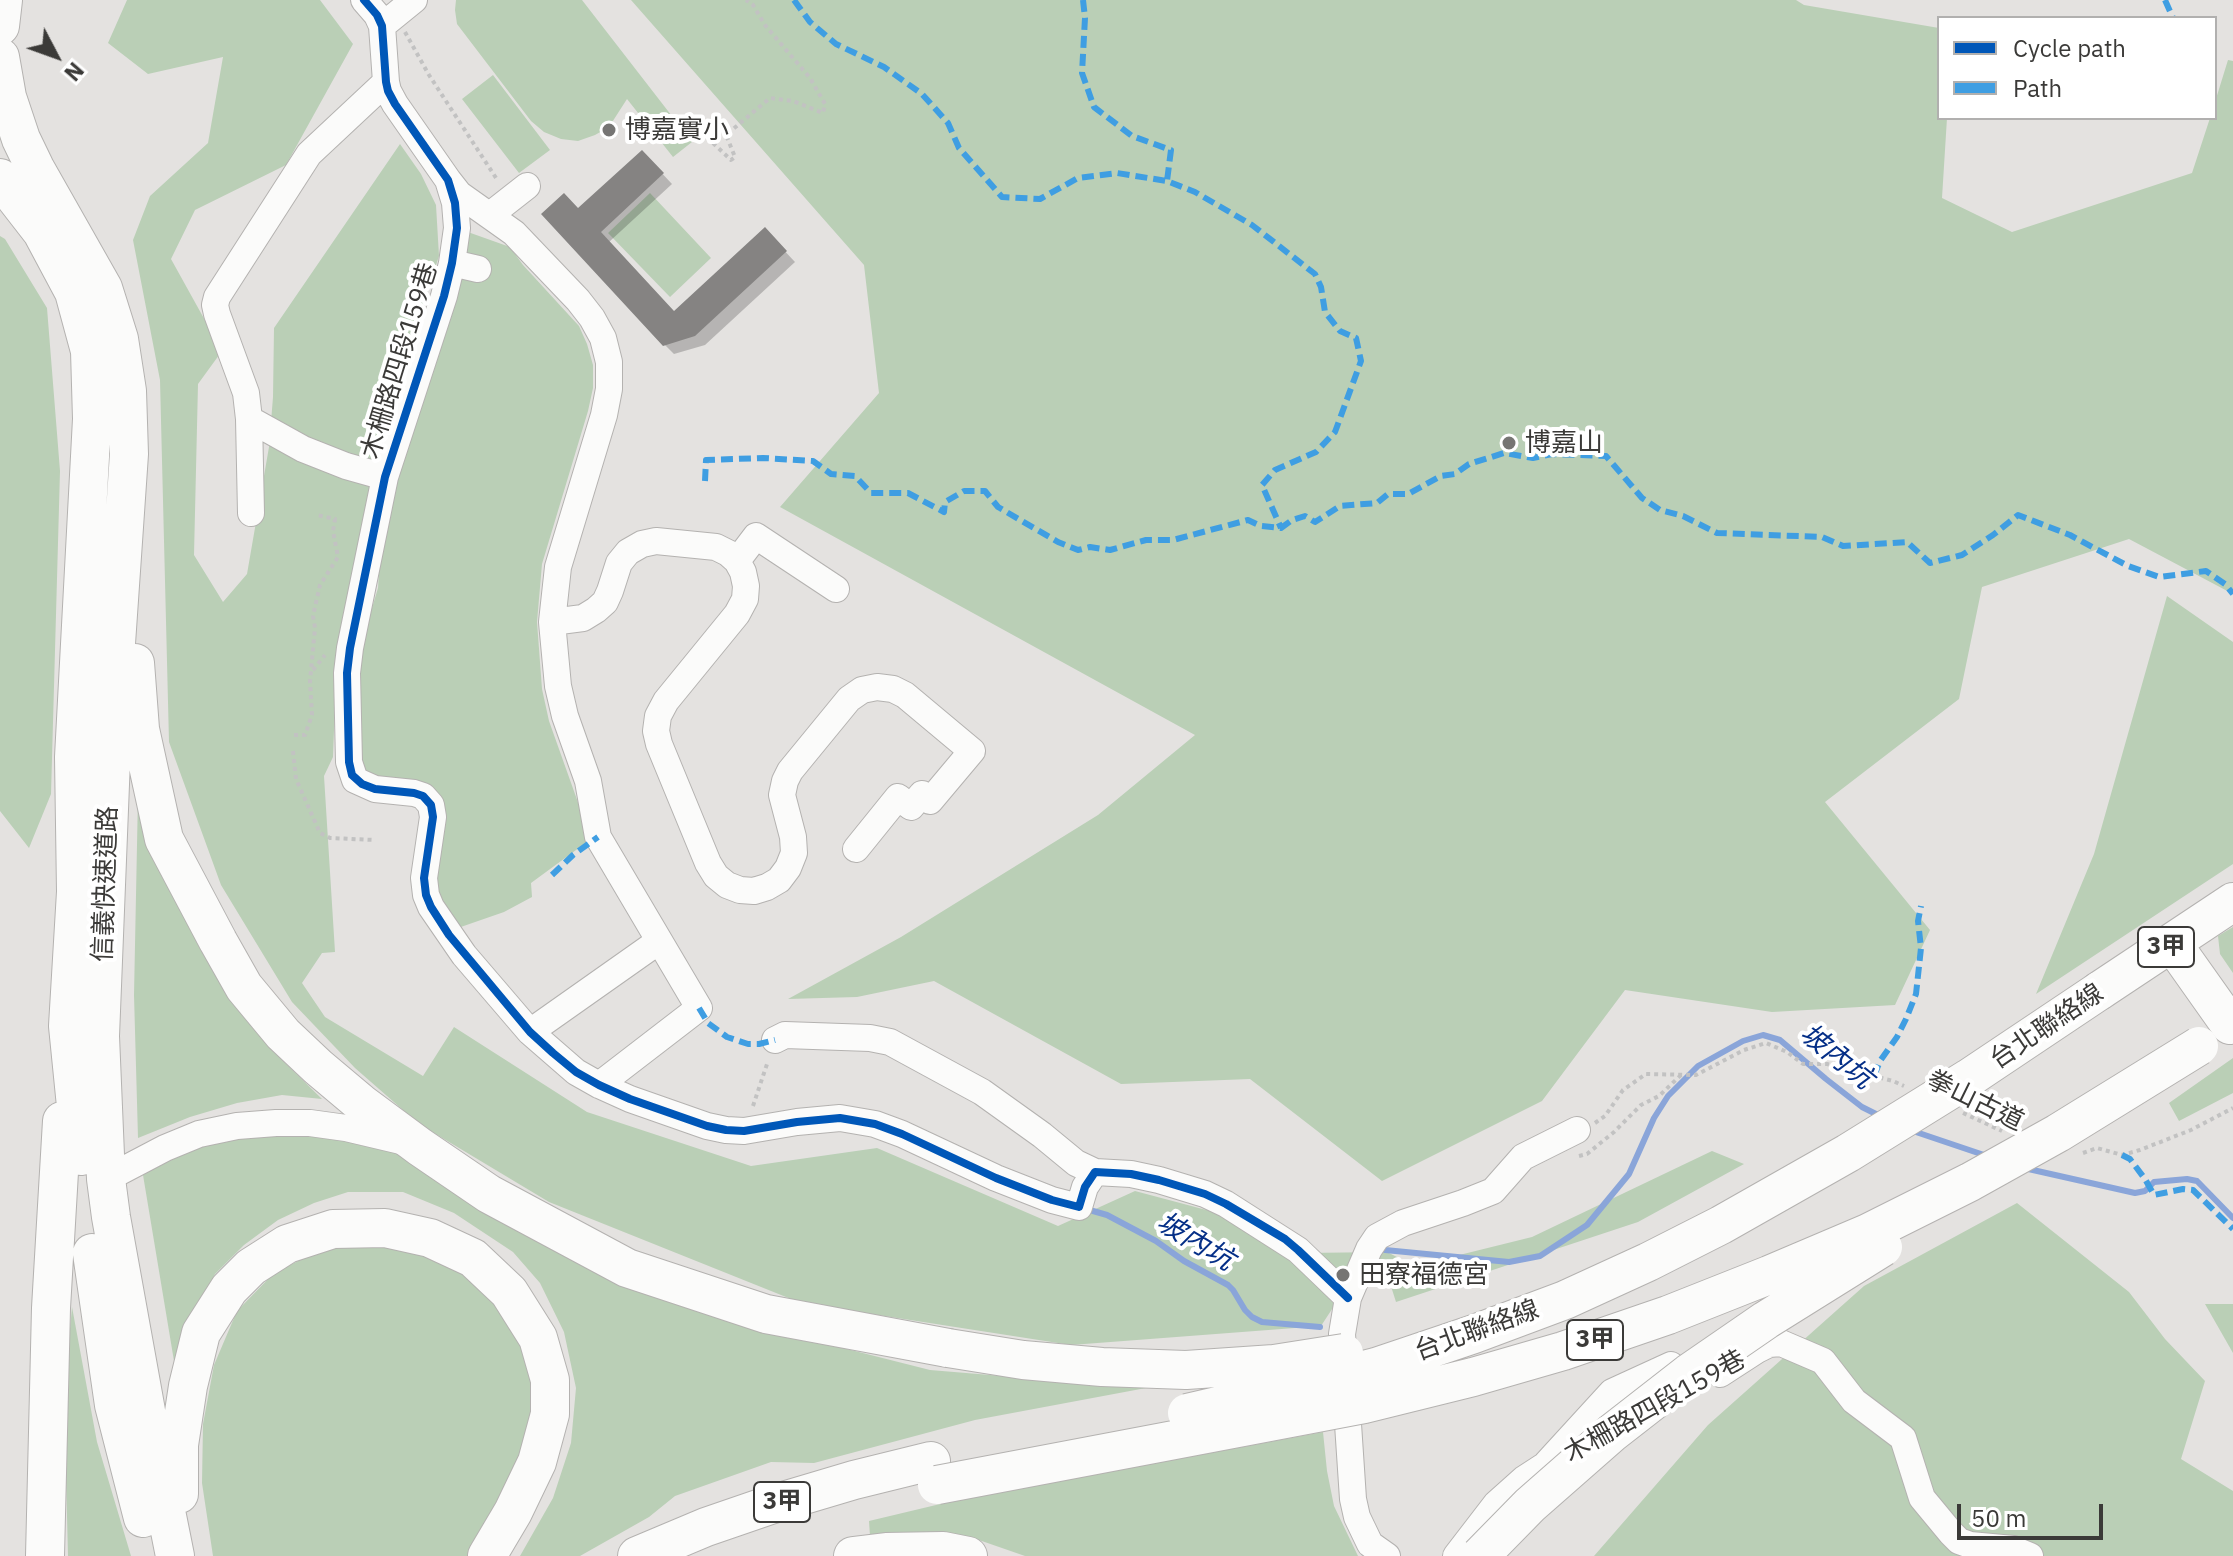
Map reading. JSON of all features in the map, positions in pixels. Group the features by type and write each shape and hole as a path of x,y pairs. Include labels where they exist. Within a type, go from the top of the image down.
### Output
{"highway":[{"path":"0,26 3,0"},
{"path":"0,57 7,97 54,226"},
{"path":"0,137 34,176 54,226"},
{"path":"0,178 54,226"},
{"path":"0,200 54,226"},
{"name":"信義快速道路","path":"54,226 103,288 119,339 127,391 129,454 115,658 100,1036 106,1179 146,1411 175,1556"},
{"name":"信義快速道路","path":"54,226 90,351 92,419 74,757 76,892 68,1026 89,1231 114,1405 153,1556"},
{"path":"123,528 140,729 164,839 244,987 283,1034 362,1104 420,1147 489,1194 627,1268 766,1314 948,1348 1023,1360 1186,1370 1288,1362 1360,1350 1454,1324 1571,1285 1721,1225"},
{"name":"台北聯絡線","path":"699,1556 934,1473 1376,1367 1565,1300 1721,1225 1848,1153 1969,1078 2233,902"},
{"path":"2172,943 2232,1024"},
{"name":"台北聯絡線","path":"637,1556 706,1527 854,1480 934,1473 1364,1404 1503,1368 1608,1335 1769,1275 1881,1226 1970,1182 2058,1133 2232,1024"},
{"path":"45,1556 51,1308 68,1026"},
{"path":"1480,1556 1530,1505 1612,1433 1689,1373 1864,1258 2065,1142 2199,1046"},
{"path":"187,1556 180,1525 179,1445 188,1386 201,1333 229,1289 251,1267 287,1244 333,1229 385,1228 430,1238 473,1258 509,1292 538,1338 550,1380 550,1414 537,1462 487,1556"},
{"path":"853,1556 943,1551 968,1556"}],"street":[{"path":"364,0 382,26 414,0"},
{"name":"木柵路四段159巷","path":"382,26 386,82 395,104 448,180 455,203 457,228 444,296 385,477 348,660 349,762 352,775 362,784 375,789 414,793 423,796 431,805 433,817 424,878 431,907 464,955 530,1032 576,1072 630,1099 726,1130 744,1131 840,1118 875,1124 996,1178 1079,1207 1085,1187 1095,1172"},
{"path":"251,513 246,393 217,314 217,297 309,154 386,82"},
{"path":"448,180 459,194 514,233 592,318 603,338 609,362 609,389 604,415 558,567 552,622 558,686 588,781 598,837 699,1008 599,1085"},
{"path":"490,215 527,186"},
{"path":"452,263 478,269"},
{"path":"249,419 303,449 385,477"},
{"path":"737,561 756,536 836,589"},
{"path":"552,622 583,618 596,610 605,602 619,563 628,552 642,544 656,541 716,547 728,553 743,572 745,599 737,614 666,701 658,716 656,731 708,863 716,876 727,885 754,891 779,880 788,868 794,853 782,795 785,781 849,699 862,690 877,687 893,689 905,695 972,751 930,801 922,794 911,807 898,797 856,849"},
{"path":"530,1032 659,941"},
{"path":"775,1040 785,1035 870,1038 890,1042 982,1092 1076,1163 1095,1172 1131,1174 1159,1180 1226,1204 1298,1250 1348,1298"},
{"path":"106,1179 199,1134 237,1126 276,1123 322,1125 381,1135 420,1147"},
{"path":"1387,1556 1370,1544 1362,1531 1353,1499 1342,1334 1348,1298 1369,1249 1377,1237 1403,1223 1493,1191 1523,1157 1577,1130"},
{"name":"木柵路四段159巷","path":"1456,1556 1496,1504 1524,1479 1544,1466 1586,1450 1632,1414 1690,1392 1757,1350 1781,1343 1823,1361 1854,1401 1903,1438 1922,1498 1959,1541 2013,1549 2030,1556"},
{"path":"1544,1466 1612,1392 1671,1365"}],"path":[{"path":"713,143 731,160 735,157 726,135 770,98 793,101 823,113 825,104 810,78 746,0"},
{"path":"294,735 305,735 312,715 310,681 315,603 320,585 338,557 333,531 335,519 317,515"},
{"path":"312,671 327,653"},
{"path":"293,751 296,779 320,833 330,838 375,840"},
{"path":"744,1131 775,1040"},
{"path":"2074,1156 2097,1148 2122,1155 2140,1150 2191,1130 2233,1108"}],"green space":[{"path":"127,0 320,0 353,44 286,165 195,210 171,259 222,351 198,384 194,555 223,602 247,574 269,447 274,328 400,144 421,174 436,205 439,256 380,435 356,572 337,650 333,757 324,776 335,952 322,953 302,983 325,1017 423,1076 454,1027 587,1112 751,1166 877,1148 1058,1226 1135,1191 1214,1212 1302,1253 1387,1252 1415,1266 1532,1237 1712,1151 1744,1164 1638,1222 1396,1302 1389,1280 1351,1280 1321,1326 1071,1345 801,1303 549,1202 419,1124 355,1068 292,1002 221,885 169,742 160,380 133,240 150,196 208,143 223,57 148,74 108,43"},
{"path":"456,0 582,0 692,142 673,157 627,99 609,127 595,135 578,141 561,139 544,132 531,121 457,24"},
{"path":"631,0 1796,0 1804,5 1937,28 1937,120 1947,120 1942,198 2012,232 2192,173 2209,120 2217,120 2217,96 2228,60 2233,61 2233,594 2129,539 1982,587 1959,699 1825,802 1930,930 1895,1005 1772,1012 1625,990 1542,1101 1382,1181 1250,1079 1121,1084 934,981 857,997 788,999 901,937 1098,815 1195,735 780,507 879,393 864,265"},
{"path":"493,75 550,150 519,173 462,99"},
{"path":"650,193 711,258 670,297 608,233"},
{"path":"465,231 510,247 579,326 593,365 593,388 588,411 542,564 537,622 542,689 549,721 591,839 531,883 532,897 504,912 455,929 440,898 433,870 442,815 369,779 361,769 357,658 378,588 381,539 396,477 460,279 472,258 465,250"},
{"path":"0,236 5,239 47,308 60,471 51,794 29,848 0,811"},
{"path":"2167,596 2233,642 2233,864 2036,994 2094,854"},
{"path":"138,795 232,997 268,1046 322,1099 282,1095 237,1103 190,1117 138,1138 134,995"},
{"path":"2233,927 2233,973 2220,954 2218,936"},
{"path":"2233,1058 2233,1093 2179,1121 2169,1103"},
{"path":"316,1133 398,1151 752,1329 930,1370 1146,1388 975,1420 814,1463 771,1462 675,1496 649,1517 580,1556 520,1556 553,1498 571,1443 576,1388 564,1332 540,1283 513,1252 454,1213 403,1192 348,1192 314,1203 278,1220 244,1245 215,1274 176,1373 143,1175 194,1145 238,1135"},
{"path":"2017,1203 2129,1292 2165,1339 2205,1381 2181,1459 2233,1491 2233,1556 1594,1556 1708,1425 1864,1286"},
{"path":"396,1241 476,1276 525,1346 533,1385 531,1427 510,1486 470,1556 213,1556 202,1483 203,1424 214,1365 237,1311 273,1274 321,1249"},
{"path":"2205,1304 2233,1304 2233,1353"},
{"path":"72,1307 97,1442 131,1556 68,1556 64,1396"},
{"path":"1323,1432 1334,1506 1358,1556 1025,1556 976,1539 921,1533 870,1536 869,1521 957,1500"}],"building":[{"path":"642,150 664,173 601,232 674,311 765,227 787,251 695,336 663,346 541,214 564,193 578,208"}],"waterway":[{"name":"坡內坑","path":"1385,1250 1509,1262 1540,1256 1587,1225 1629,1174 1654,1118 1668,1096 1698,1066 1743,1041 1763,1035 1780,1040 1862,1107 1882,1117"},
{"name":"坡內坑","path":"1910,1130 1987,1156"},
{"name":"坡內坑","path":"2024,1168 2135,1193 2145,1191 2154,1182 2197,1181 2233,1218"},
{"name":"坡內坑","path":"1086,1209 1107,1215 1156,1241 1184,1261 1228,1285 1252,1317 1262,1322 1320,1327"}],"marked path":[{"path":"794,0 810,22 836,44 884,67 922,94 948,123 959,148 1002,197 1040,199 1078,178 1117,173 1167,181 1195,192 1252,225 1315,274 1321,287 1325,312 1340,331 1356,338 1361,361 1335,432 1316,452 1275,470 1262,485 1281,528"},
{"path":"1083,0 1082,73 1094,107 1132,136 1171,150 1167,181"},
{"path":"2165,0 2172,16"},
{"path":"705,481 706,460 763,458 813,461 831,474 855,476 871,493 908,493 944,512 945,502 964,491 985,491 998,507 1058,542 1078,550 1090,547 1110,550 1146,540 1173,540 1248,520 1261,526 1281,528 1305,516 1315,522 1340,506 1377,503 1388,494 1408,494 1441,476 1455,474 1469,464 1504,453 1533,458 1552,454 1606,456 1642,498 1660,510 1683,516 1717,533 1822,537 1843,546 1907,542 1930,563 1962,555 2018,515 2070,535 2128,566 2159,577 2206,571 2225,584 2233,594"},
{"path":"552,875 598,837"},
{"path":"1874,1076 1880,1061 1897,1037 1916,994 1921,906"},
{"path":"699,1008 708,1023 727,1037 748,1044 775,1040"},
{"path":"2122,1155 2130,1159 2154,1195 2193,1190 2233,1229"}],"cycle path":[{"path":"364,0 382,26 388,91 448,180 455,203 457,228 444,296 385,477 350,648 347,673 349,762 352,775 362,784 375,789 414,793 423,796 431,805 433,817 424,878 426,895 449,935 530,1032 553,1053 576,1072 630,1099 726,1130 744,1131 840,1118 875,1124 996,1178 1079,1207 1085,1187 1095,1172 1131,1174 1159,1180 1205,1194 1285,1239 1348,1298"}],"place":[{"name":"博嘉實小","path":"609,130"},
{"name":"博嘉山","path":"1509,443"},
{"name":"田寮福德宮","path":"1343,1275"}]}
